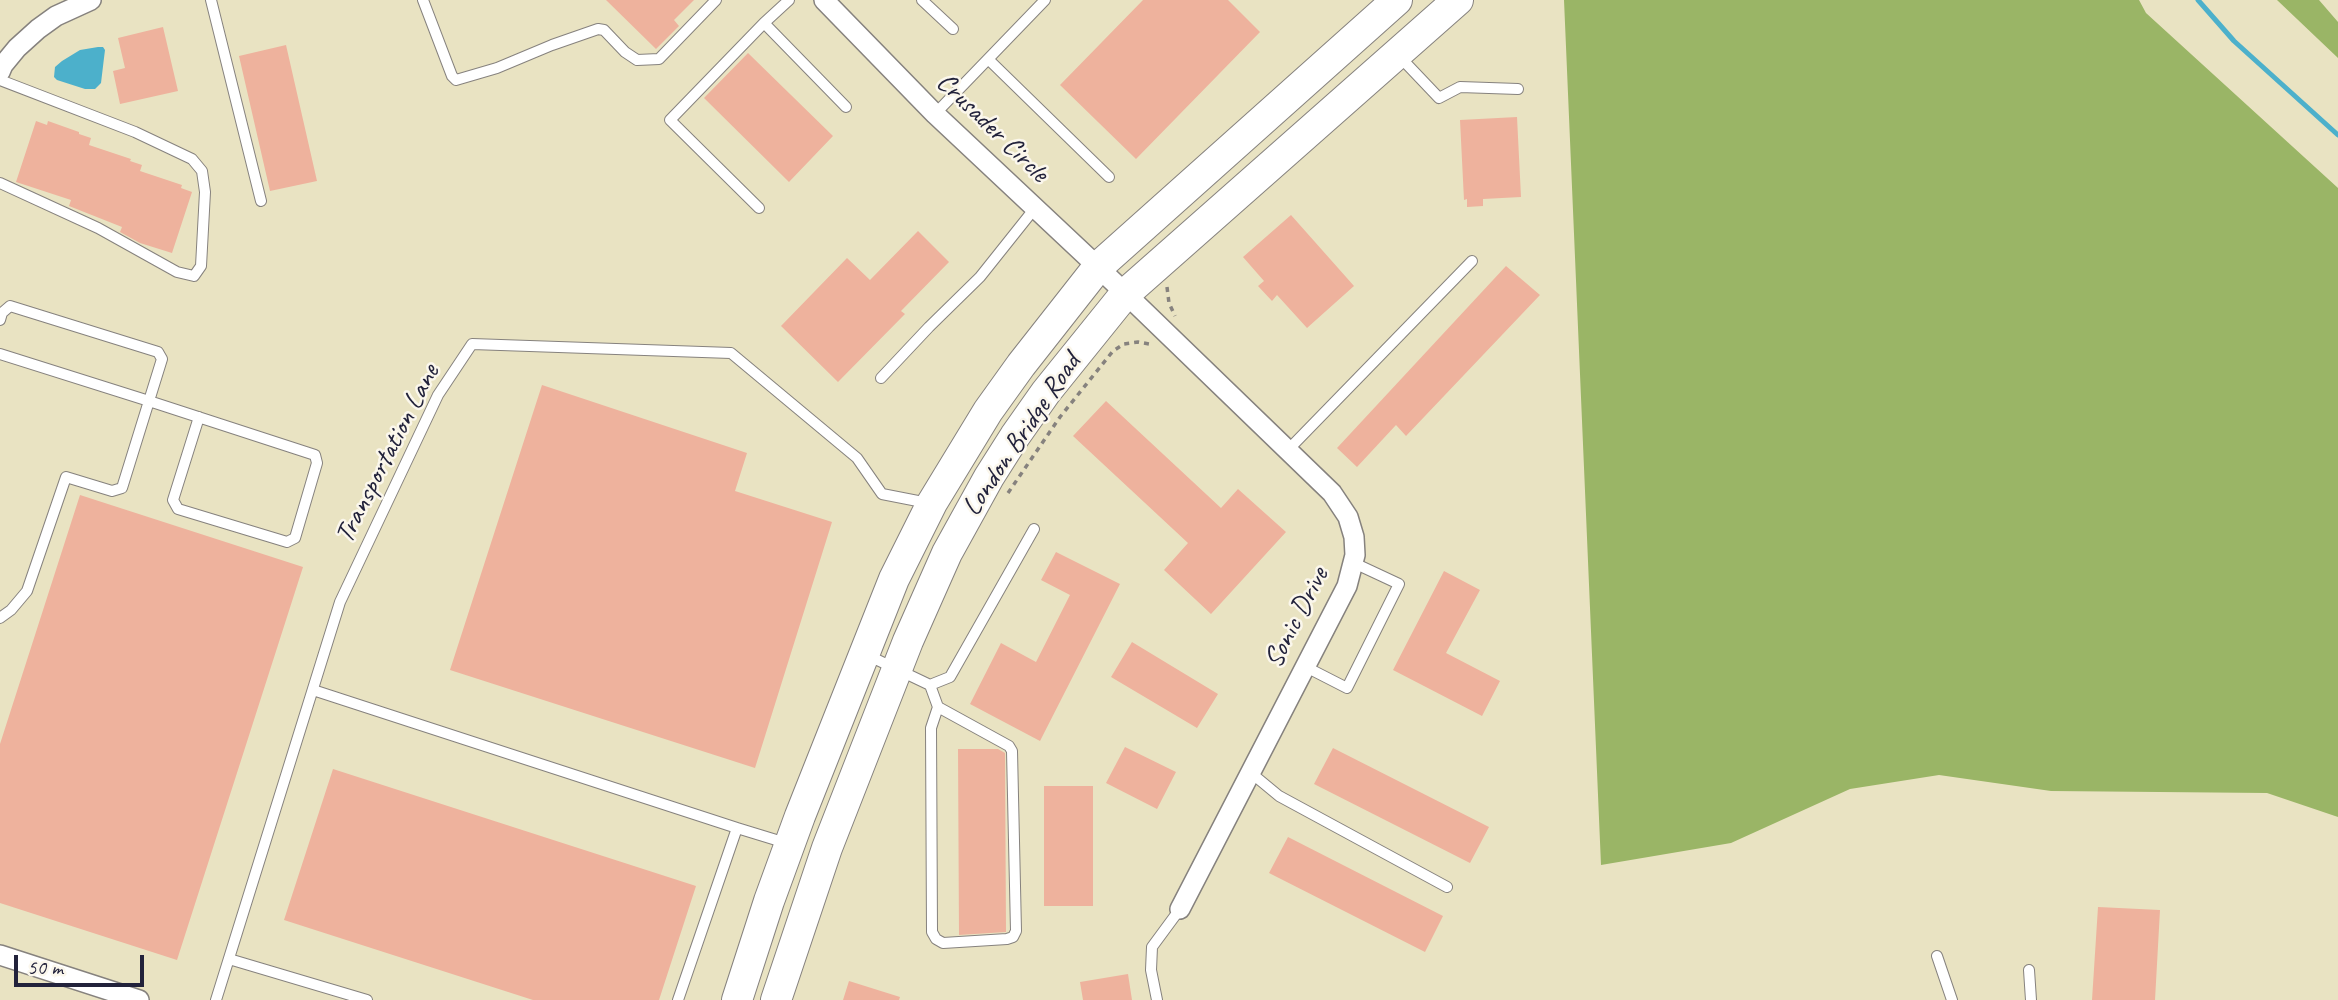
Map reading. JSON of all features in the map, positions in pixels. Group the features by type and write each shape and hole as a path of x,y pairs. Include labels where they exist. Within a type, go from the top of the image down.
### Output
{"main road":[{"name":"London Bridge Road","path":"737,1000 789,845 894,579 932,503 988,411 1098,267 1397,0"},
{"name":"London Bridge Road","path":"776,1000 827,848 897,668 947,553 989,477 1046,392 1125,294 1458,0"}],"street":[{"path":"0,72 17,48 37,29 56,16 91,0"},
{"name":"Crusader Circle","path":"824,0 935,114 1125,294"},
{"name":"Sonic Drive","path":"1125,294 1341,504 1354,537 1354,563 1347,586 1180,909"},
{"path":"0,956 139,1000"}],"lane":[{"path":"211,0 261,201"},
{"path":"423,0 456,80 497,68 598,29 604,30 625,52 637,60 659,59 716,0"},
{"path":"759,208 670,120 789,0"},
{"path":"922,0 953,29"},
{"path":"935,114 1045,0"},
{"path":"764,23 846,107"},
{"path":"1397,54 1440,98 1460,87 1518,89"},
{"path":"988,59 1109,177"},
{"path":"0,80 135,131 192,159 202,171 205,192 201,266 194,276 177,272 98,228 0,183"},
{"path":"881,378 980,278 1035,208"},
{"path":"1286,452 1472,261"},
{"path":"0,320 2,313 10,306 158,352 162,359 122,488 112,491 66,477 27,591 11,610 0,618"},
{"name":"Transportation Lane","path":"216,1000 340,602 438,395 472,344 731,353 857,458 882,494 932,503"},
{"path":"0,354 199,417 315,455 317,463 295,538 287,542 178,509 173,500 199,417"},
{"path":"930,685 950,677 1034,529"},
{"path":"1304,666 1347,688 1399,584 1354,563"},
{"path":"0,606 11,610"},
{"path":"864,654 930,685 938,706 931,728 932,932 936,940 943,943 1007,940 1013,937 1016,931 1012,751 1009,746 938,706"},
{"path":"313,690 789,845"},
{"path":"1250,772 1279,796 1447,887"},
{"path":"678,1000 737,828"},
{"path":"1157,1000 1151,970 1152,947 1180,909"},
{"path":"1937,956 1952,1000"},
{"path":"229,958 367,1000"},
{"path":"2029,970 2031,1000"}],"path":[{"path":"1002,501 1060,416 1109,355 1124,344 1149,344"}],"green space":[{"path":"1564,0 2139,0 2146,13 2338,188 2338,817 2267,793 2051,791 1939,775 1850,789 1731,843 1601,865"},
{"path":"2277,0 2319,0 2338,22 2338,58"}],"water":[{"path":"98,47 105,50 101,83 95,89 85,89 54,77 55,67 62,61 80,50"}],"building":[{"path":"606,0 694,0 674,20 679,26 656,49"},
{"path":"1143,0 1228,0 1260,32 1136,159 1060,85"},
{"path":"163,27 178,91 120,104 113,71 125,68 118,38"},
{"path":"286,45 317,181 270,191 239,56"},
{"path":"748,53 833,136 789,182 704,98"},
{"path":"1517,117 1521,197 1483,199 1483,206 1467,207 1467,199 1464,200 1460,120"},
{"path":"36,121 47,125 48,121 79,132 91,138 89,145 131,159 130,161 142,165 140,171 182,185 181,188 192,192 172,253 140,243 120,232 122,227 69,206 71,200 16,182"},
{"path":"1291,215 1354,286 1307,328 1277,295 1272,301 1258,286 1264,281 1243,257"},
{"path":"918,231 949,262 901,311 905,314 838,382 781,326 847,258 870,280"},
{"path":"1506,266 1540,295 1406,436 1396,425 1357,467 1337,448"},
{"path":"542,385 747,453 735,491 832,522 755,768 450,670"},
{"path":"1106,401 1221,508 1238,489 1286,532 1211,614 1164,570 1188,543 1073,436"},
{"path":"80,495 303,567 177,960 0,903 0,744"},
{"path":"1056,552 1120,584 1040,741 970,704 1001,643 1036,662 1070,595 1041,580"},
{"path":"1444,571 1480,590 1446,653 1500,681 1482,716 1393,670"},
{"path":"1132,642 1218,694 1197,728 1111,677"},
{"path":"1125,747 1176,772 1157,809 1106,783"},
{"path":"1333,748 1489,827 1470,863 1314,784"},
{"path":"958,749 998,749 1005,753 1006,932 959,935"},
{"path":"333,769 696,886 659,1000 533,1000 284,920"},
{"path":"1044,786 1093,786 1093,906 1044,906"},
{"path":"1288,837 1443,916 1425,952 1269,873"},
{"path":"2098,907 2160,910 2155,1000 2092,1000"},
{"path":"1128,974 1132,1000 1083,1000 1080,982"},
{"path":"849,981 900,997 899,1000 843,1000"}],"waterway":[{"path":"2198,0 2234,41 2338,135"}]}
